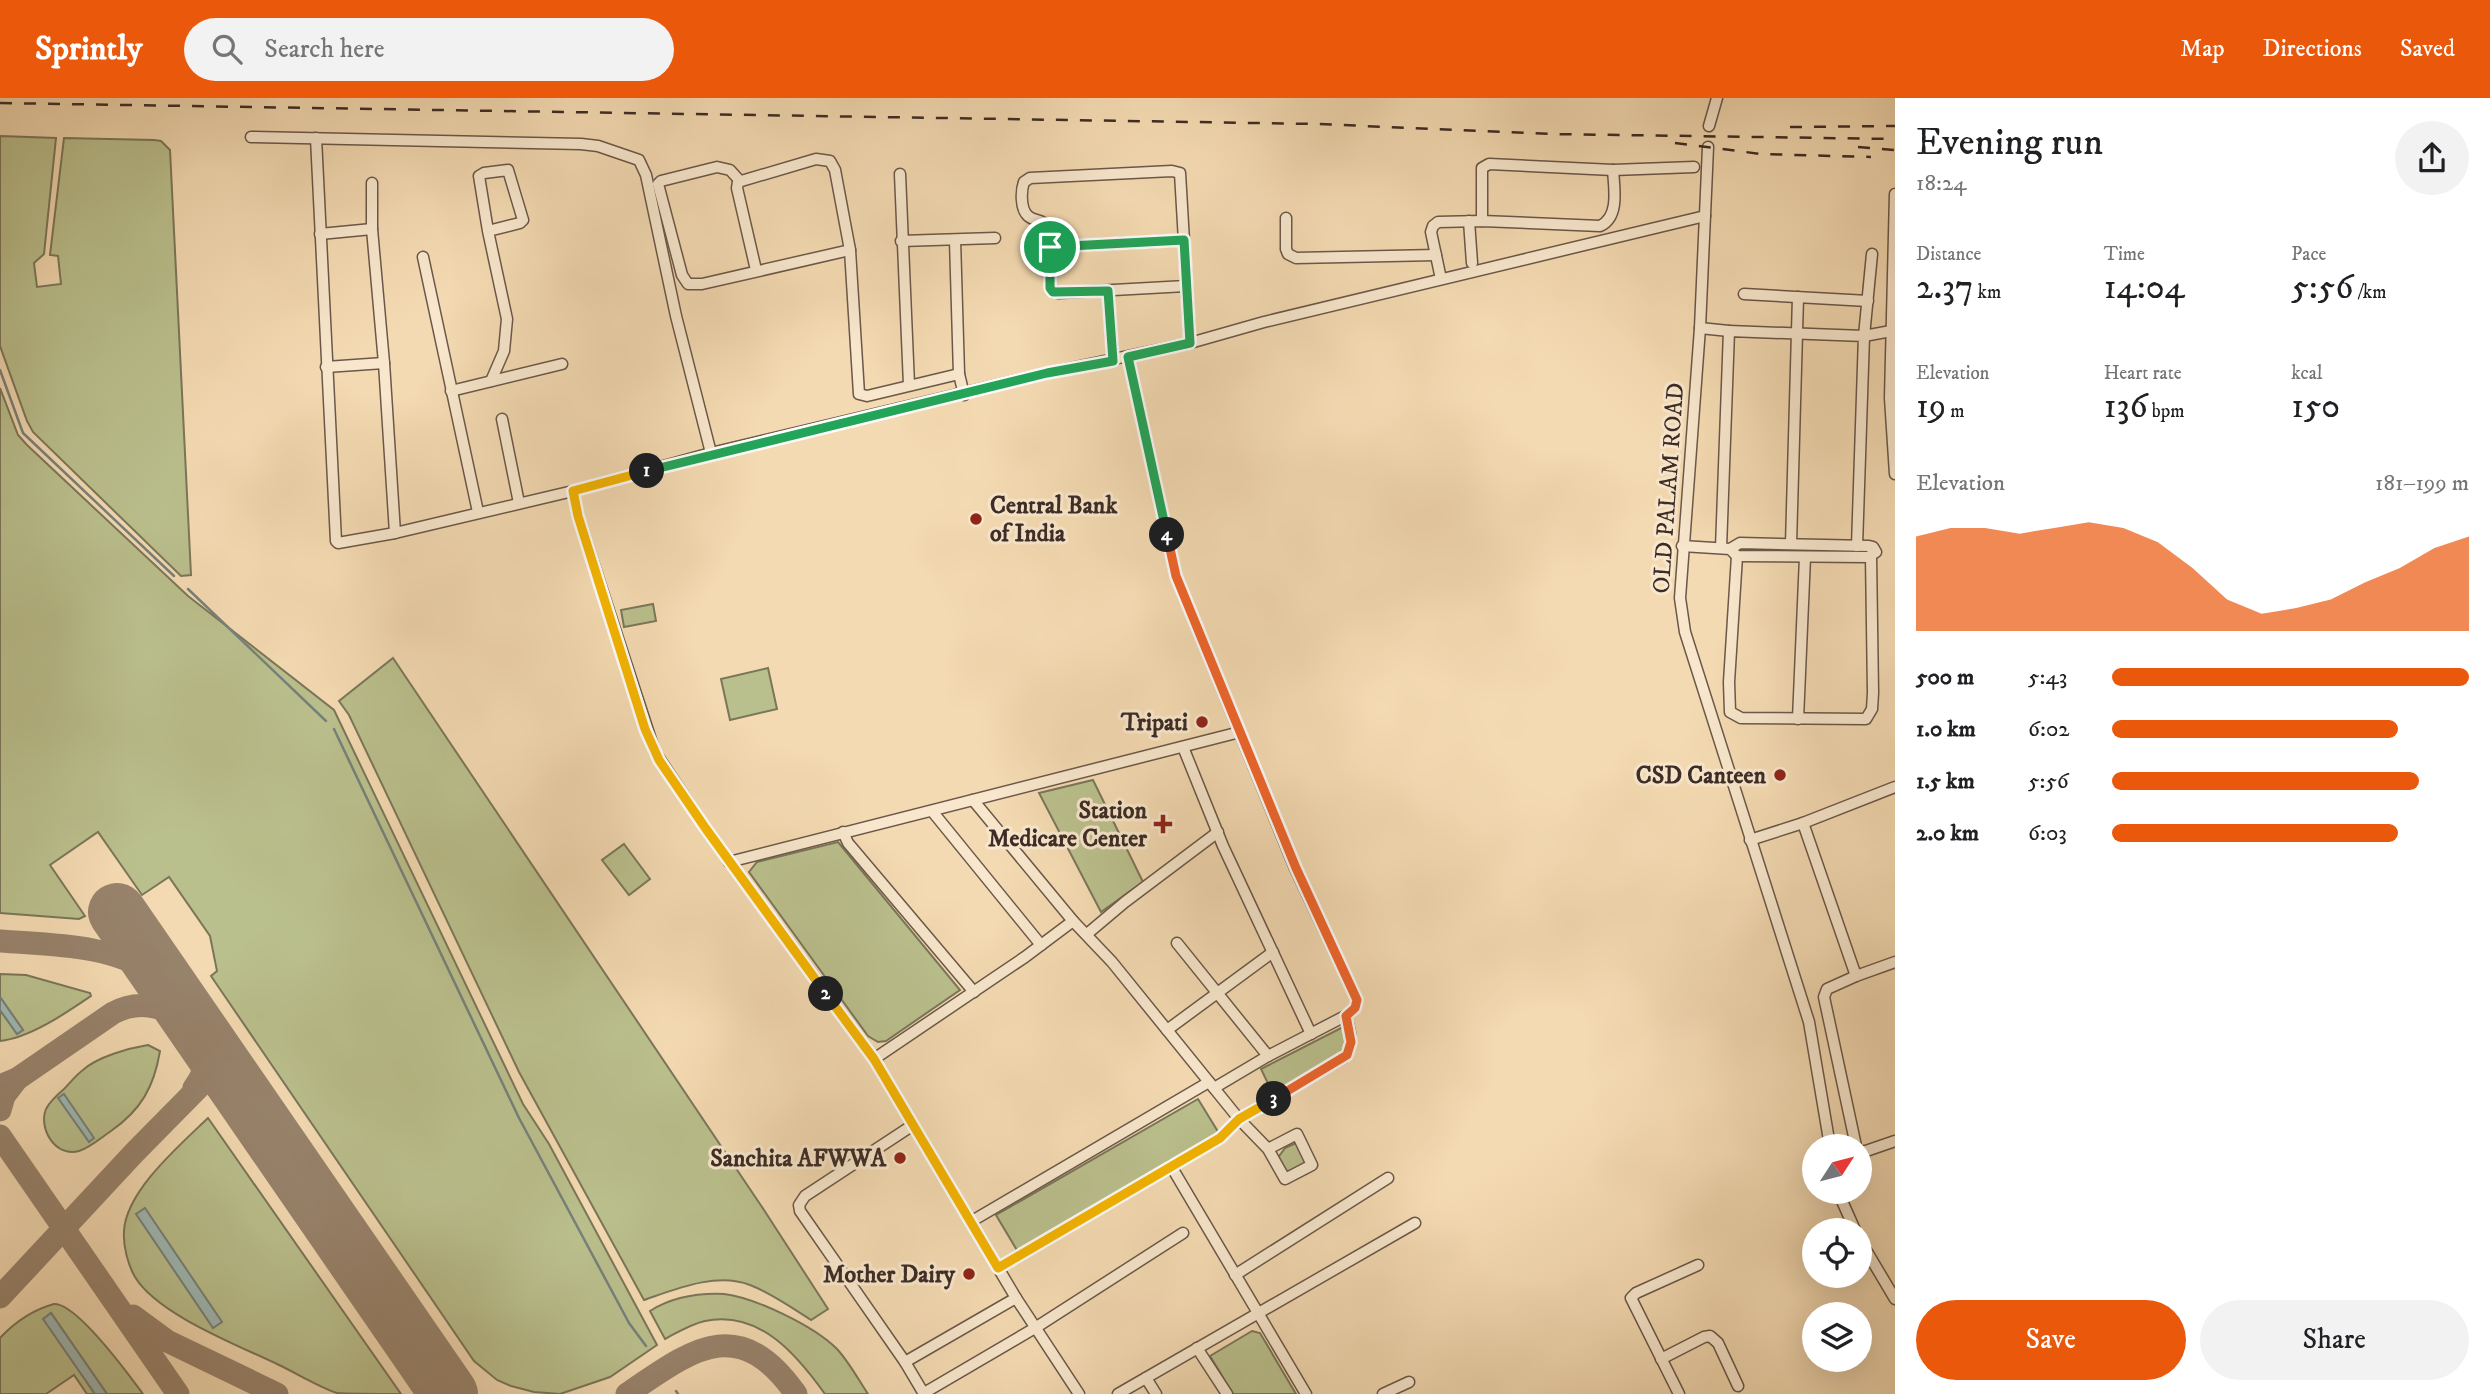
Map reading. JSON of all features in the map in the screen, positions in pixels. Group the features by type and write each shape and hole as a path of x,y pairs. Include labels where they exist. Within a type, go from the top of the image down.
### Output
{"street":[{"path":"1704,98 1717,99 1709,126"},
{"path":"251,136 581,144 598,146 639,160 646,175 676,316 711,453"},
{"path":"316,138 336,543 395,533 573,491 711,453 1047,373 1190,343 1264,322 1705,216"},
{"name":"OLD PALAM ROAD","path":"1708,147 1700,328 1680,598 1685,632 1810,1022 1828,1134"},
{"path":"740,181 816,159 830,161 835,170 850,250 859,394 867,396 959,374"},
{"path":"1482,221 1482,168 1486,165 1613,170 1694,167"},
{"path":"740,181 730,170 717,167 661,181 657,186 686,283 698,285 850,250"},
{"path":"488,231 523,220 508,170 479,176 488,231 507,319 504,351 491,381"},
{"path":"1441,279 1431,232 1433,226 1440,221 1603,225 1609,220 1613,209 1613,170"},
{"path":"1186,286 1053,292 1050,288 1050,247 1045,223 1030,217 1024,208 1023,184 1030,178 1178,172 1182,179 1190,343"},
{"path":"900,174 909,385"},
{"path":"740,181 737,188 756,270"},
{"path":"372,183 372,229 395,533"},
{"path":"1895,194 1890,398 1895,474"},
{"path":"1286,218 1286,249 1288,254 1296,258 1436,255"},
{"path":"1469,221 1472,263"},
{"path":"320,234 372,229"},
{"path":"901,241 995,238"},
{"path":"955,240 959,374 964,394"},
{"path":"1050,247 1184,240"},
{"path":"1857,546 1864,336 1872,254"},
{"path":"423,257 478,512"},
{"path":"1108,291 1113,361"},
{"path":"1744,294 1868,301"},
{"path":"1791,544 1798,297"},
{"path":"1700,328 1864,336 1891,331"},
{"path":"1729,331 1728,692 1730,712 1741,718 1866,719 1872,709 1873,547 1740,543 1729,551"},
{"path":"972,1221 1211,1085 1346,1016 1357,1004 1296,868 1176,576 1128,357"},
{"path":"326,367 384,363"},
{"path":"451,391 562,364"},
{"path":"502,419 519,503"},
{"path":"573,491 578,516 655,752 729,862 874,1059 1016,1298 1079,1394"},
{"path":"1682,546 1805,557 1871,556"},
{"path":"1798,719 1805,557"},
{"path":"729,862 1240,732"},
{"path":"1183,747 1210,817 1311,1034"},
{"path":"1750,840 1803,823 1895,787"},
{"path":"973,800 1239,1119 1268,1149"},
{"path":"932,811 1041,945"},
{"path":"1803,823 1856,976"},
{"path":"843,832 848,843 974,992"},
{"path":"1087,934 1218,832"},
{"path":"874,1059 1073,921"},
{"path":"1177,943 1268,1056"},
{"path":"1167,1030 1273,952"},
{"path":"1853,1134 1824,997 1827,989 1895,962"},
{"path":"998,1268 1220,1138 1239,1119 1347,1055 1351,1042 1346,1016"},
{"path":"914,1125 814,1189 799,1205 800,1211 905,1362 924,1394 1035,1328 1183,1233"},
{"path":"1872,1149 1895,1141"},
{"path":"1171,1166 1306,1394"},
{"path":"1235,1275 1388,1178"},
{"path":"1118,1394 1258,1315 1299,1287 1415,1223"},
{"path":"1872,1260 1895,1299"},
{"path":"1679,1394 1631,1297 1698,1265"},
{"path":"905,1362 1016,1298"},
{"path":"1661,1359 1710,1336 1718,1343 1738,1386"},
{"path":"1197,1348 1227,1394"},
{"path":"1146,1378 1156,1394"},
{"path":"1383,1394 1409,1382"}],"green space":[{"path":"0,136 56,138 44,254 34,263 37,287 61,284 58,256 50,255 64,138 154,140 161,141 170,150 191,575 181,576 33,432 27,421 0,346"},
{"path":"0,388 18,435 27,445 188,596 334,710 523,1104 549,1144 657,1345 610,1377 560,1394 534,1392 497,1380 474,1361 211,976 217,971 210,936 169,877 142,895 98,832 50,865 85,916 79,919 0,913"},
{"path":"653,604 656,621 624,627 621,610"},
{"path":"393,658 828,1309 811,1320 758,1288 724,1280 696,1284 644,1300 519,1072 349,715 339,701"},
{"path":"768,668 777,709 730,720 721,679"},
{"path":"1093,780 1143,882 1101,912 1039,793"},
{"path":"838,842 960,990 886,1041 878,1042 868,1036 749,872 757,862"},
{"path":"624,844 650,879 629,895 602,860"},
{"path":"0,974 26,975 90,993 91,996 35,1030 0,1041 0,1010 17,1034 23,1030 0,997"},
{"path":"1345,1026 1347,1033 1344,1055 1274,1096 1261,1069"},
{"path":"148,1045 160,1051 154,1076 144,1097 130,1115 83,1150 71,1152 56,1146 47,1133 44,1117 52,1101 89,1065 105,1057"},
{"path":"1198,1099 1220,1135 1018,1252 996,1215"},
{"path":"208,1118 401,1394 337,1393 322,1387 180,1317 146,1291 135,1277 130,1267 124,1237 127,1216 134,1200 156,1170"},
{"path":"1296,1143 1310,1164 1288,1175 1277,1159 1285,1148"},
{"path":"724,1294 768,1307 827,1340 841,1354 868,1394 825,1394 789,1351 760,1329 743,1322 725,1319 705,1321 665,1339 650,1311 667,1302 686,1297"},
{"path":"54,1304 64,1307 89,1327 143,1394 107,1394 51,1313 44,1319 95,1394 87,1394 74,1375 46,1394 0,1394 0,1338 24,1317"},
{"path":"1252,1331 1260,1333 1296,1394 1233,1394 1210,1356"}],"water":[{"path":"0,997 23,1030 17,1034 0,1010"},
{"path":"64,1094 94,1138 89,1142 58,1098"},
{"path":"145,1208 222,1322 213,1328 136,1214"},
{"path":"51,1313 107,1394 95,1394 43,1319"}],"waterway":[{"path":"0,370 23,433 174,576"},
{"path":"188,589 326,721"},
{"path":"334,729 519,1118 629,1323 646,1346"}],"taxiway":[{"path":"0,941 59,945 100,951 119,957 154,974 180,1002"},
{"path":"0,1086 17,1079 124,1008 147,1006 168,1011 198,1030"},
{"path":"194,1088 207,1062 201,1033"},
{"path":"0,1110 4,1096 17,1079"},
{"path":"0,1297 201,1085 213,1079 224,1080 244,1096"},
{"path":"0,1136 178,1394"},
{"path":"133,1316 167,1341 277,1394"},
{"path":"627,1394 694,1353 714,1347 734,1346 754,1353 775,1369 796,1394"}],"runway":[{"path":"117,912 449,1394"}],"railway":[{"path":"0,103 1318,124 1551,134 1895,139"},
{"path":"1790,127 1895,126"},
{"path":"1675,143 1761,154 1871,157"},
{"path":"1858,147 1895,150"}],"place":[{"name":"Central Bank of India","path":"976,519"},
{"name":"Tripati","path":"1202,722"},
{"name":"CSD Canteen","path":"1780,775"},
{"name":"Station Medicare Center","path":"1163,824"},
{"name":"Sanchita AFWWA","path":"900,1158"},
{"name":"Mother Dairy","path":"969,1274"}],"route":[{"path":"1184,240 1190,343 1128,357 1176,576 1296,868 1357,1004 1346,1016 1351,1042 1347,1055 1343,1058 1239,1119 1220,1138 998,1268 874,1059 774,924 659,760 645,729 578,516 573,491 711,453 1047,373 1113,361 1108,291 1053,292 1050,288 1050,247 1184,240"}]}
